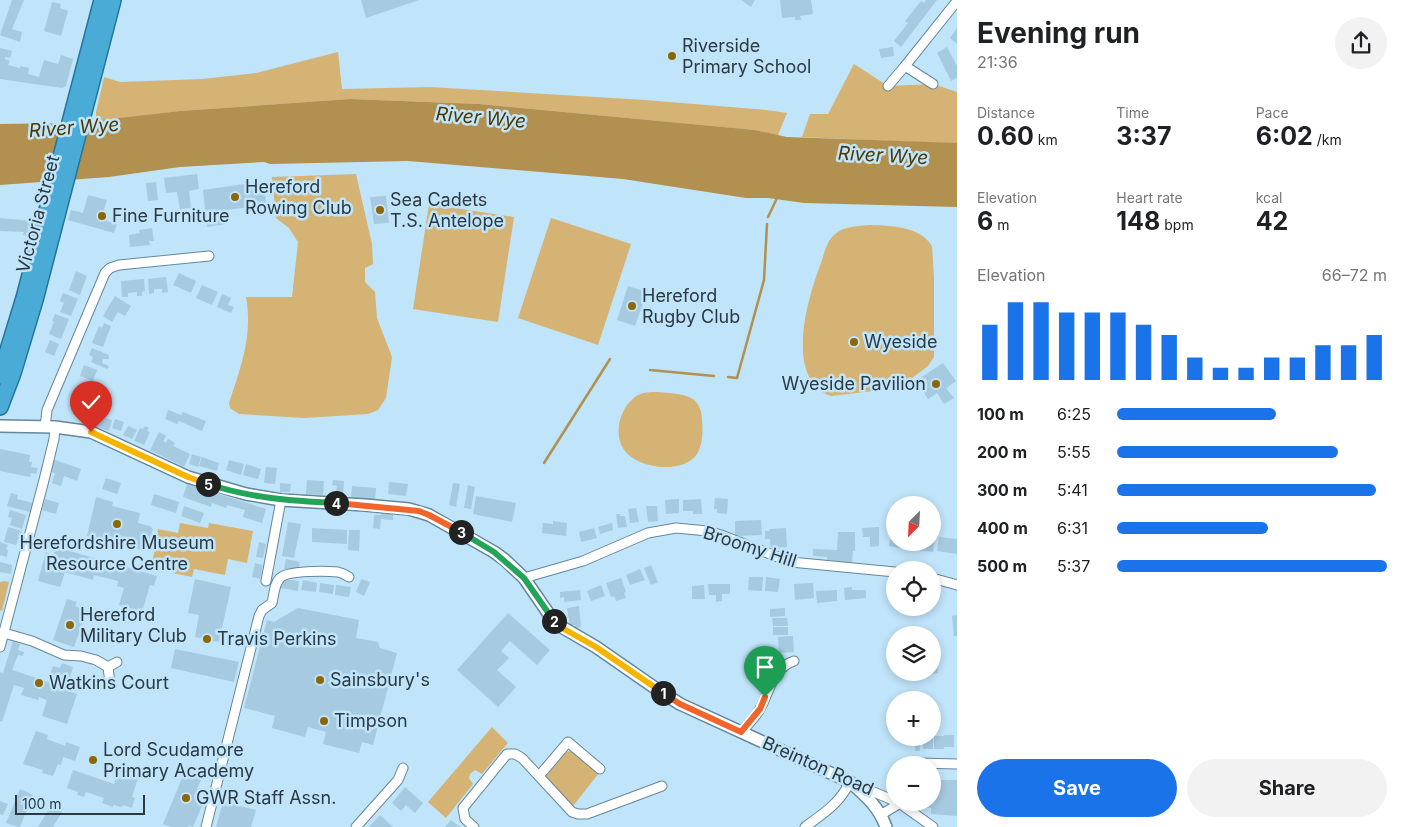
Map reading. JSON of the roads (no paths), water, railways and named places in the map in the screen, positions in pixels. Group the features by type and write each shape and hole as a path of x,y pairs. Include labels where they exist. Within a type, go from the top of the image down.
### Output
{"highway":[{"name":"Victoria Street","path":"0,407 13,373 29,299 102,0"},
{"name":"Victoria Street","path":"0,376 29,299 113,0"}],"street":[{"path":"888,86 957,1"},
{"path":"905,66 934,84"},
{"path":"0,647 50,455 50,427 47,410 105,273 110,268 119,265 209,256"},
{"name":"Breinton Road","path":"0,426 50,427 91,432 188,477 213,486 246,494 281,500 365,505 419,511 451,527 505,560 524,578 550,617 560,626 596,647 680,704 886,797"},
{"path":"266,581 281,500"},
{"name":"Broomy Hill","path":"524,578 583,561 648,532 676,528 708,531 791,562 886,571"},
{"path":"206,827 259,616 262,610 272,604 278,579 284,575 297,572 340,572 349,577"},
{"path":"941,581 957,585"},
{"path":"4,633 32,641 64,655 81,656 96,660 108,668 110,683"},
{"path":"741,732 760,709 771,684 784,664 794,661"},
{"path":"108,668 117,662"},
{"path":"539,776 568,742 600,769"},
{"path":"474,827 464,819 463,808 507,754 515,754 522,758 572,812 582,815 662,786"},
{"path":"941,764 957,764"},
{"path":"356,827 398,780 403,768"},
{"path":"805,827 844,796 850,782 870,798 882,814 886,827"},
{"path":"882,814 887,811"},
{"name":"Breinton Road","path":"910,811 933,827"}],"water":[{"name":"River Wye","path":"350,99 479,104 755,130 787,137 957,143 957,207 804,203 768,198 746,198 623,179 408,161 270,164 264,162 180,167 109,177 0,185 0,124 75,123 180,111"}],"waterway":[{"path":"768,217 778,196"},
{"path":"728,377 737,378 764,280 767,224"},
{"path":"544,463 610,359"},
{"path":"650,370 714,376"}],"place":[{"name":"Riverside Primary School","path":"672,56"},
{"name":"Hereford Rowing Club","path":"235,197"},
{"name":"Sea Cadets T.S. Antelope","path":"380,210"},
{"name":"Fine Furniture","path":"102,216"},
{"name":"Hereford Rugby Club","path":"632,306"},
{"name":"Wyeside","path":"854,342"},
{"name":"Wyeside Pavilion","path":"936,384"},
{"name":"Herefordshire Museum Resource Centre","path":"117,524"},
{"name":"Hereford Military Club","path":"70,625"},
{"name":"Travis Perkins","path":"207,639"},
{"name":"Sainsbury's","path":"320,680"},
{"name":"Watkins Court","path":"39,683"},
{"name":"Timpson","path":"324,721"},
{"name":"Lord Scudamore Primary Academy","path":"93,760"},
{"name":"GWR Staff Assn.","path":"186,798"}]}
